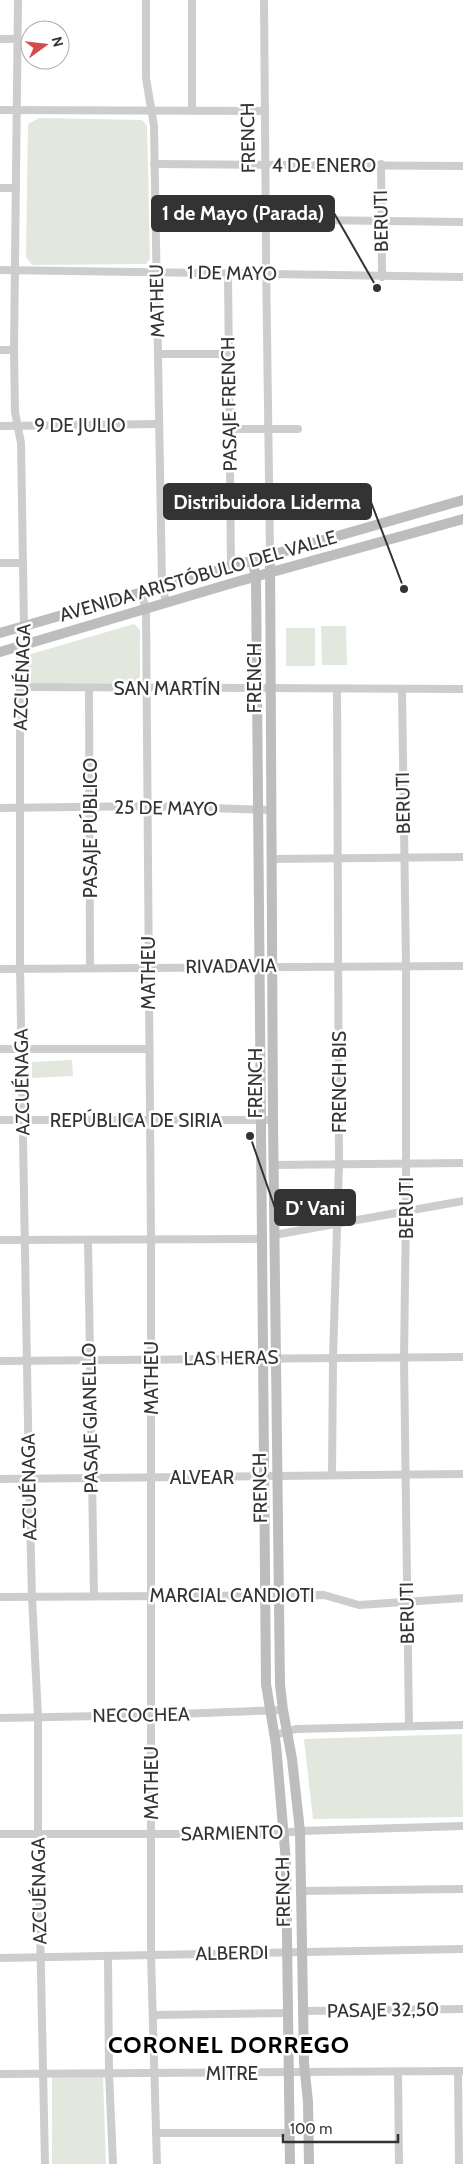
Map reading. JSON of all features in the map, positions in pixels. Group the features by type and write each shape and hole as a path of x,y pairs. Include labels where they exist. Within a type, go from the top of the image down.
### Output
{"main road":[{"name":"AVENIDA ARISTÓBULO DEL VALLE","path":"0,633 231,565 463,500"},
{"name":"AVENIDA ARISTÓBULO DEL VALLE","path":"0,652 166,602 463,519"},
{"name":"FRENCH","path":"270,554 273,1165 279,1596 282,1710 292,1759 300,1831 302,2011 308,2102 309,2164"},
{"name":"FRENCH","path":"252,559 256,577 266,1684 269,1712 275,1735 285,1833 290,2164"}],"street":[{"name":"AZCUÉNAGA","path":"18,0 14,350 17,425 21,443 24,626 20,645 20,968 28,1479 38,1717 38,1833 45,2164"},
{"name":"MATHEU","path":"146,0 146,78 151,112 156,218 162,585 166,602"},
{"path":"192,0 192,110"},
{"name":"FRENCH","path":"264,0 265,274 270,554"},
{"path":"0,39 17,39"},
{"path":"0,110 265,111"},
{"name":"4 DE ENERO","path":"154,164 463,166"},
{"name":"BERUTI","path":"380,164 382,277"},
{"path":"0,188 15,188"},
{"path":"156,218 463,222"},
{"name":"1 DE MAYO","path":"0,270 463,277"},
{"name":"PASAJE FRENCH","path":"228,274 231,565"},
{"path":"0,350 14,350"},
{"path":"158,354 228,354"},
{"name":"9 DE JULIO","path":"0,426 159,424"},
{"path":"229,429 298,429"},
{"path":"0,564 23,563"},
{"name":"MATHEU","path":"140,592 146,608 148,1048 152,1360 151,1955 157,2164"},
{"name":"SAN MARTÍN","path":"21,688 463,689"},
{"name":"PASAJE PÚBLICO","path":"89,688 90,968"},
{"name":"FRENCH BIS","path":"332,1475 336,1224 339,1165 337,690"},
{"name":"BERUTI","path":"402,690 406,965 404,1358 409,1726"},
{"name":"25 DE MAYO","path":"0,808 147,806 272,810"},
{"path":"272,859 463,857"},
{"name":"RIVADAVIA","path":"0,968 148,968 272,965 463,966"},
{"path":"0,1050 148,1048"},
{"name":"REPÚBLICA DE SIRIA","path":"0,1120 273,1120"},
{"path":"273,1165 463,1163"},
{"path":"274,1235 463,1201"},
{"path":"0,1240 262,1239"},
{"name":"PASAJE GIANELLO","path":"88,1240 94,1596"},
{"name":"LAS HERAS","path":"0,1361 264,1357 463,1357"},
{"name":"ALVEAR","path":"0,1479 463,1474"},
{"name":"MARCIAL CANDIOTI","path":"0,1597 331,1596 359,1604 463,1598"},
{"name":"NECOCHEA","path":"0,1718 269,1712 282,1710"},
{"path":"275,1735 296,1729 463,1725"},
{"name":"SARMIENTO","path":"0,1834 151,1835 285,1833 463,1826"},
{"path":"301,1891 463,1889"},
{"name":"ALBERDI","path":"0,1958 463,1949"},
{"path":"108,1956 109,2072 113,2164"},
{"name":"PASAJE 32,50","path":"302,2011 463,2009"},
{"path":"153,2015 288,2013"},
{"path":"459,2164 460,2071"},
{"name":"MITRE","path":"0,2074 109,2072 155,2074 305,2074 460,2071"},
{"path":"398,2072 399,2164"},
{"path":"156,2133 290,2133"}],"shaded area":[{"path":"39,118 142,120 147,126 150,259 146,264 32,265 26,257 28,124"},
{"path":"134,624 140,630 140,676 136,683 29,683 27,678 27,658 31,654"},
{"path":"321,626 346,626 347,665 322,665"},
{"path":"286,628 315,628 315,666 286,666"},
{"path":"72,1060 73,1076 32,1078 32,1062"},
{"path":"462,1734 463,1817 313,1819 304,1739"},
{"path":"52,2077 103,2077 106,2164 52,2164"}],"place":[{"name":"1 de Mayo (Parada)","path":"377,288"},
{"name":"Distribuidora Liderma","path":"404,589"},
{"name":"D' Vani","path":"250,1136"}],"district":[{"name":"CORONEL DORREGO","path":"229,2044"}]}
